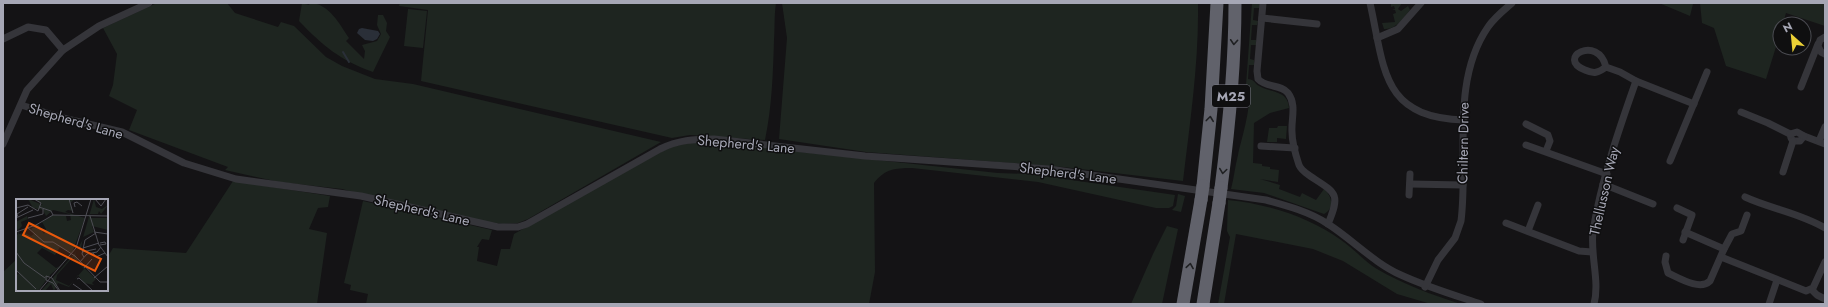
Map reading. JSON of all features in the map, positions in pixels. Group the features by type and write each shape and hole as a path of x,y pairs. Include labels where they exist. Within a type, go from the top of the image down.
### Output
{"highway":[{"name":"M25","path":"1183,304 1203,186 1211,109 1217,3"},
{"name":"M25","path":"1202,304 1219,203 1230,109 1235,32 1235,3"}],"street":[{"path":"3,144 27,90 63,50 99,26 149,3"},
{"path":"1263,3 1258,76 1262,83 1286,91 1292,100 1292,134 1301,168 1334,194 1336,202 1328,224"},
{"path":"1370,3 1388,80 1392,88 1410,107 1425,115 1464,120"},
{"path":"1378,38 1398,29 1421,3"},
{"name":"Chiltern Drive","path":"1425,287 1438,260 1449,247 1458,230 1462,211 1465,84 1472,59 1489,25 1512,3"},
{"path":"1262,18 1317,24"},
{"path":"3,39 28,27 46,30 63,50"},
{"path":"1801,87 1818,44 1820,40 1825,38"},
{"path":"1818,44 1819,50 1825,54"},
{"path":"1606,67 1626,74 1636,81 1694,104"},
{"path":"1670,161 1707,72"},
{"name":"Thellusson Way","path":"1594,304 1595,288 1592,252 1594,230 1603,184 1636,81"},
{"name":"Shepherd's Lane","path":"21,105 63,118 122,132 184,163 236,179 361,196 498,227 518,227 527,224 660,149 671,144 693,139 721,140 865,156 1049,169 1266,200 1291,207 1328,224 1381,264 1425,287 1481,304"},
{"path":"1741,112 1768,123 1792,138 1800,140 1804,136 1822,143 1825,127"},
{"path":"1526,124 1548,135 1550,141 1546,151"},
{"path":"1783,172 1792,138"},
{"path":"1526,145 1607,174"},
{"path":"1260,146 1295,148"},
{"path":"1410,174 1410,195"},
{"path":"1410,184 1463,185"},
{"path":"1603,184 1653,204"},
{"path":"1745,197 1775,209 1801,216 1825,228"},
{"path":"1528,231 1538,205"},
{"path":"1677,208 1692,215 1682,240"},
{"path":"1666,256 1665,262 1668,273 1702,286 1710,281 1732,234 1741,231 1747,215"},
{"path":"1506,223 1579,251 1592,252"},
{"path":"1685,232 1724,249"},
{"path":"1721,257 1802,290 1812,290 1825,300"},
{"path":"1812,290 1825,262"},
{"path":"1769,304 1777,280"}],"shaded area":[{"path":"157,3 227,3 235,13 278,27 281,22 294,26 326,57 342,66 375,79 413,84 661,142 528,219 518,223 503,224 467,219 342,189 279,182 225,170 228,167 129,130 137,110 109,96 113,85 117,54 103,28"},
{"path":"302,3 309,5 310,3 317,4 328,11 338,21 349,38 346,41 364,59 365,51 362,45 377,41 381,34 377,25 378,15 383,15 387,23 386,31 390,37 373,72 341,57 324,45 308,30 299,21"},
{"path":"400,3 776,3 772,90 765,140 690,135 672,138 421,81 428,10 399,6"},
{"path":"782,3 1198,3 1196,70 1183,181 1063,167 866,152 779,139 787,38"},
{"path":"1252,3 1260,3 1259,8 1254,8 1253,20 1258,21 1257,25 1252,25 1251,40 1256,40 1256,45 1251,45 1250,59 1254,60 1254,65 1249,65 1248,79 1252,80 1261,87 1283,95 1288,102 1289,108 1270,113 1254,123 1253,163 1262,164 1262,166 1270,167 1270,169 1279,170 1278,182 1260,179 1280,185 1279,189 1300,197 1302,193 1316,200 1324,189 1329,195 1331,205 1330,209 1324,214 1264,193 1231,189 1248,109 1249,100 1246,85"},
{"path":"1391,3 1402,3 1398,9 1401,11 1408,6 1410,10 1396,26 1384,29 1382,23 1395,22 1393,14 1396,13 1395,10 1392,10 1395,9 1394,6 1391,7"},
{"path":"1659,3 1693,4 1690,16"},
{"path":"1700,3 1825,3 1825,26 1812,22 1812,16 1795,16 1786,13 1785,16 1772,16 1773,56 1766,79 1726,66 1714,28 1702,23"},
{"path":"408,9 427,11 423,48 404,46"},
{"path":"362,28 378,31 380,34 377,39 373,41 365,40 357,33 359,29"},
{"path":"1278,126 1287,126 1286,139 1277,138 1277,142 1267,142 1269,128 1277,128"},
{"path":"695,142 998,173 1030,174 1175,195 1173,206 1169,208 1156,208 1038,182 912,168 891,170 878,178 874,183 875,272 869,304 366,304 368,294 350,290 351,285 344,283 363,201 492,230 489,240 482,239 477,247 479,247 477,261 497,266 501,249 510,249 514,234 656,154 675,146"},
{"path":"233,181 330,196 328,207 318,208 309,229 327,233 317,304 3,304 3,272 16,260 16,291 108,291 108,256 113,248 186,253"},
{"path":"1178,194 1185,196 1181,212 1172,210 1176,206"},
{"path":"1228,200 1273,208 1302,218 1329,232 1350,247 1372,266 1397,280 1461,304 1431,304 1397,294 1343,261 1313,249 1236,234 1224,304 1218,304 1230,237 1227,231"},
{"path":"1167,226 1178,229 1162,304 1131,304 1153,254"}],"waterway":[{"path":"343,52 349,62"}]}
